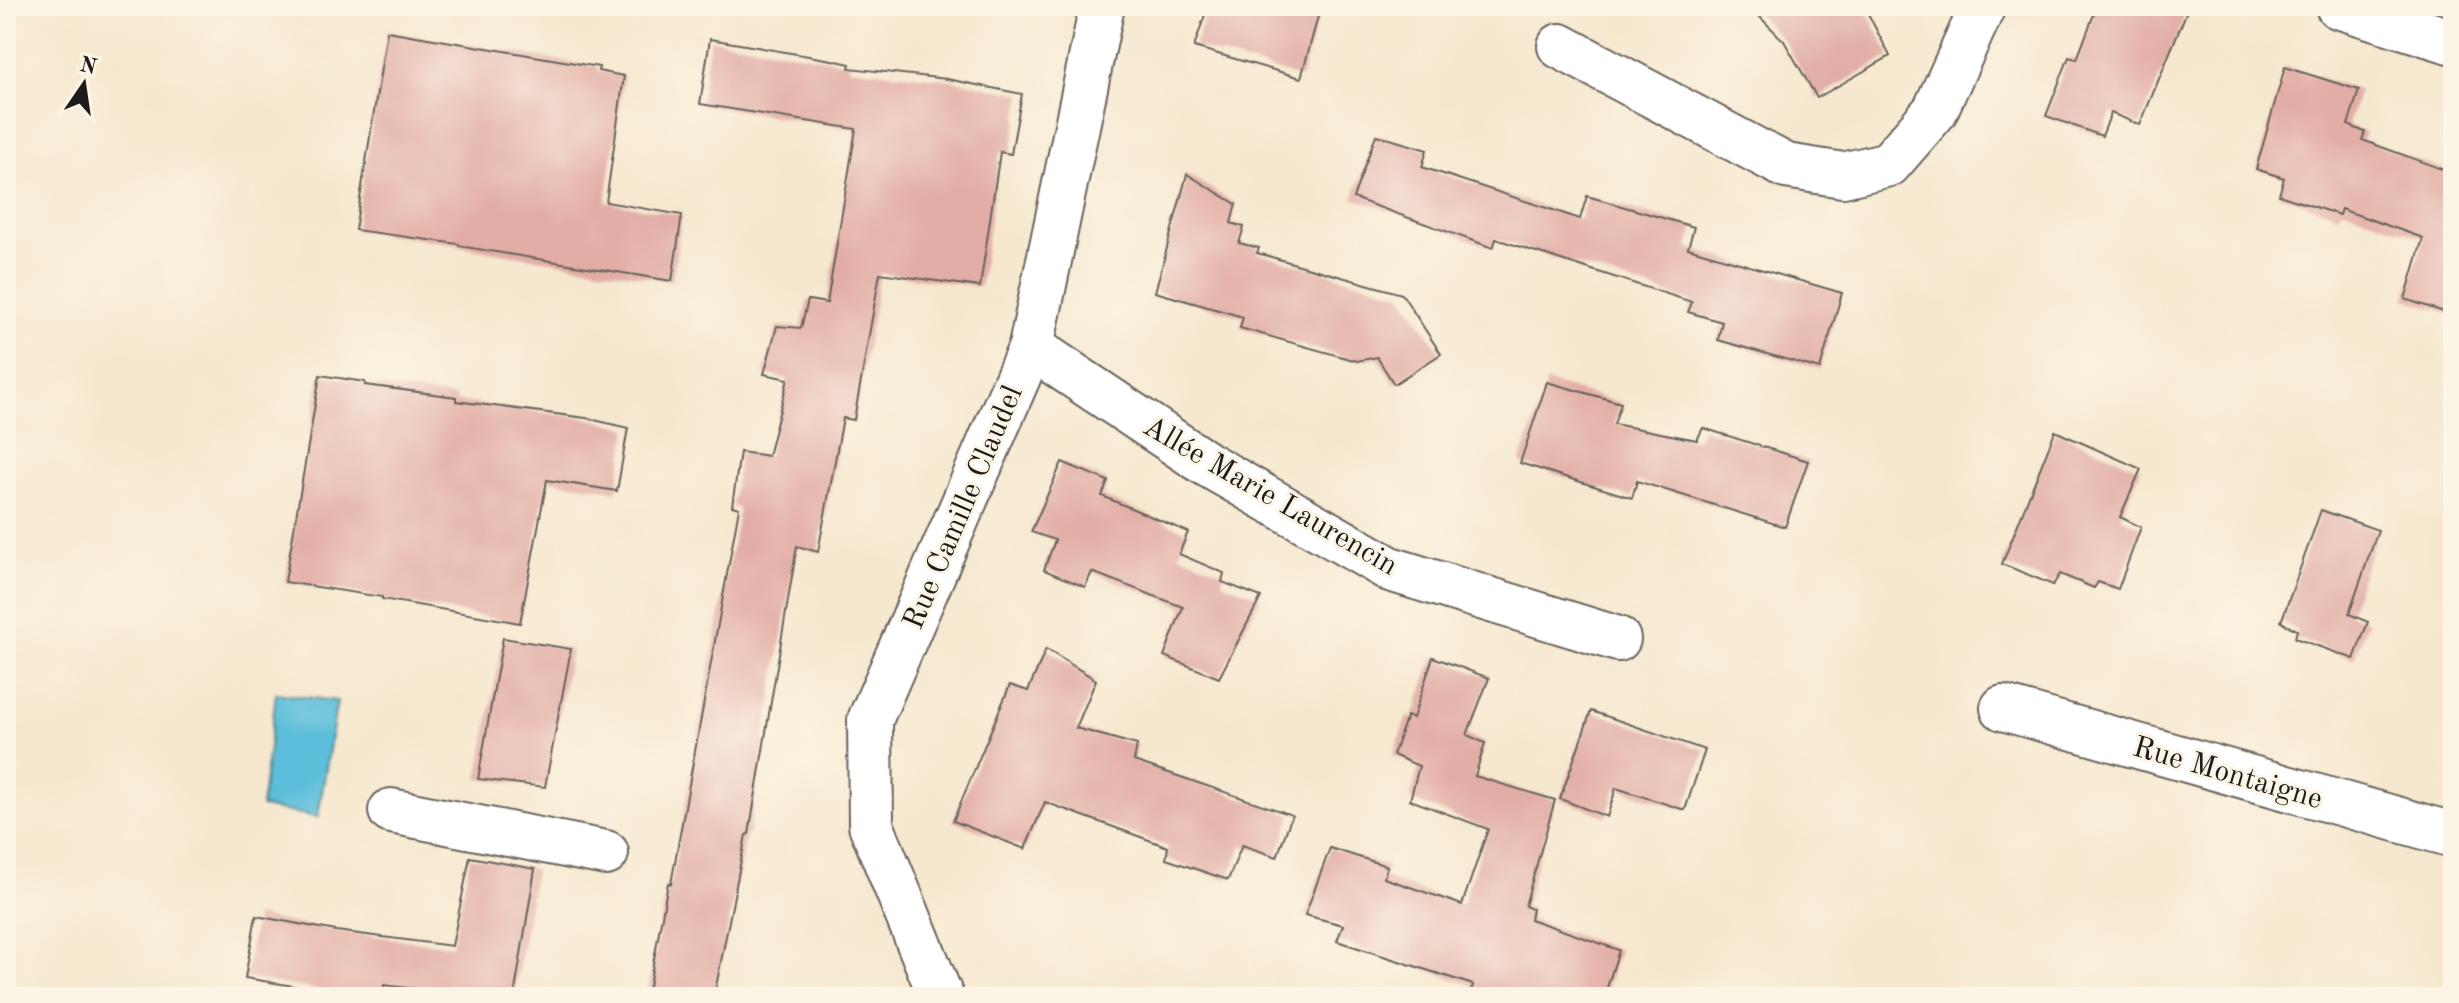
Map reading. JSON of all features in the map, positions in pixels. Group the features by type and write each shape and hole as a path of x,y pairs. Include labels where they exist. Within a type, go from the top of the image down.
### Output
{"street":[{"name":"Rue Camille Claudel","path":"941,997 871,825 870,720 1031,347 1102,6"},
{"path":"1560,46 1786,166 1843,175 1889,164 1935,111 1983,6"},
{"path":"2338,6 2453,42"},
{"name":"Allée Marie Laurencin","path":"1031,347 1205,463 1390,569 1618,639"},
{"name":"Rue Montaigne","path":"2003,708 2453,835"},
{"path":"391,811 606,853"}],"water":[{"path":"276,693 337,701 318,817 261,807"}],"building":[{"path":"1208,6 1321,6 1301,78 1194,47"},
{"path":"1749,6 1864,6 1890,56 1817,98 1784,41"},
{"path":"2097,6 2189,6 2140,125 2111,113 2102,136 2046,116 2069,57 2077,59"},
{"path":"387,31 599,67 598,71 624,76 606,202 682,215 672,281 459,244 355,230"},
{"path":"710,39 832,60 850,64 849,68 947,79 1022,94 1011,154 1000,152 980,287 880,273 854,420 843,418 818,552 797,546 749,834 746,835 714,997 647,997 668,883 671,884 739,508 732,506 740,452 768,456 788,379 764,374 777,326 801,328 808,300 827,303 856,129 700,104"},
{"path":"2285,67 2359,90 2348,125 2365,132 2362,140 2453,173 2453,315 2405,299 2423,238 2341,209 2339,215 2279,195 2284,178 2256,169"},
{"path":"1376,135 1427,150 1422,167 1580,219 1587,196 1694,227 1688,248 1842,293 1820,369 1718,340 1722,322 1688,312 1692,302 1496,239 1493,248 1353,198"},
{"path":"1187,174 1236,204 1231,223 1244,227 1239,243 1259,248 1257,253 1402,294 1441,354 1394,384 1377,357 1357,361 1240,328 1243,317 1155,292"},
{"path":"320,375 365,382 365,385 456,397 456,401 586,418 628,428 617,491 547,480 520,623 285,582"},
{"path":"1547,382 1621,403 1614,424 1697,440 1703,428 1808,461 1785,527 1637,481 1632,498 1520,463"},
{"path":"2055,431 2141,469 2120,517 2141,527 2118,589 2098,582 2094,588 2060,574 2053,585 2002,564"},
{"path":"1062,462 1108,481 1102,496 1188,532 1179,554 1224,573 1222,582 1261,597 1219,678 1164,656 1183,607 1092,572 1085,587 1044,570 1055,540 1031,532"},
{"path":"2321,510 2378,530 2349,614 2368,622 2354,659 2295,638 2297,630 2281,622"},
{"path":"503,638 571,649 545,787 478,779"},
{"path":"1046,649 1096,680 1076,728 1137,745 1134,761 1292,815 1277,857 1242,845 1228,880 1166,859 1168,847 1045,802 1025,849 953,821 1010,685 1028,691"},
{"path":"1433,657 1489,678 1467,735 1485,743 1475,776 1555,800 1525,906 1532,909 1530,919 1619,950 1604,997 1469,997 1473,985 1337,941 1343,925 1305,915 1330,848 1387,866 1384,878 1462,905 1488,829 1410,800 1419,766 1393,755 1407,716 1413,718"},
{"path":"1591,711 1705,750 1685,810 1616,788 1607,817 1560,799"},
{"path":"470,857 535,869 514,997 483,997 384,985 382,997 360,997 245,978 256,916 336,931 452,946"}]}
